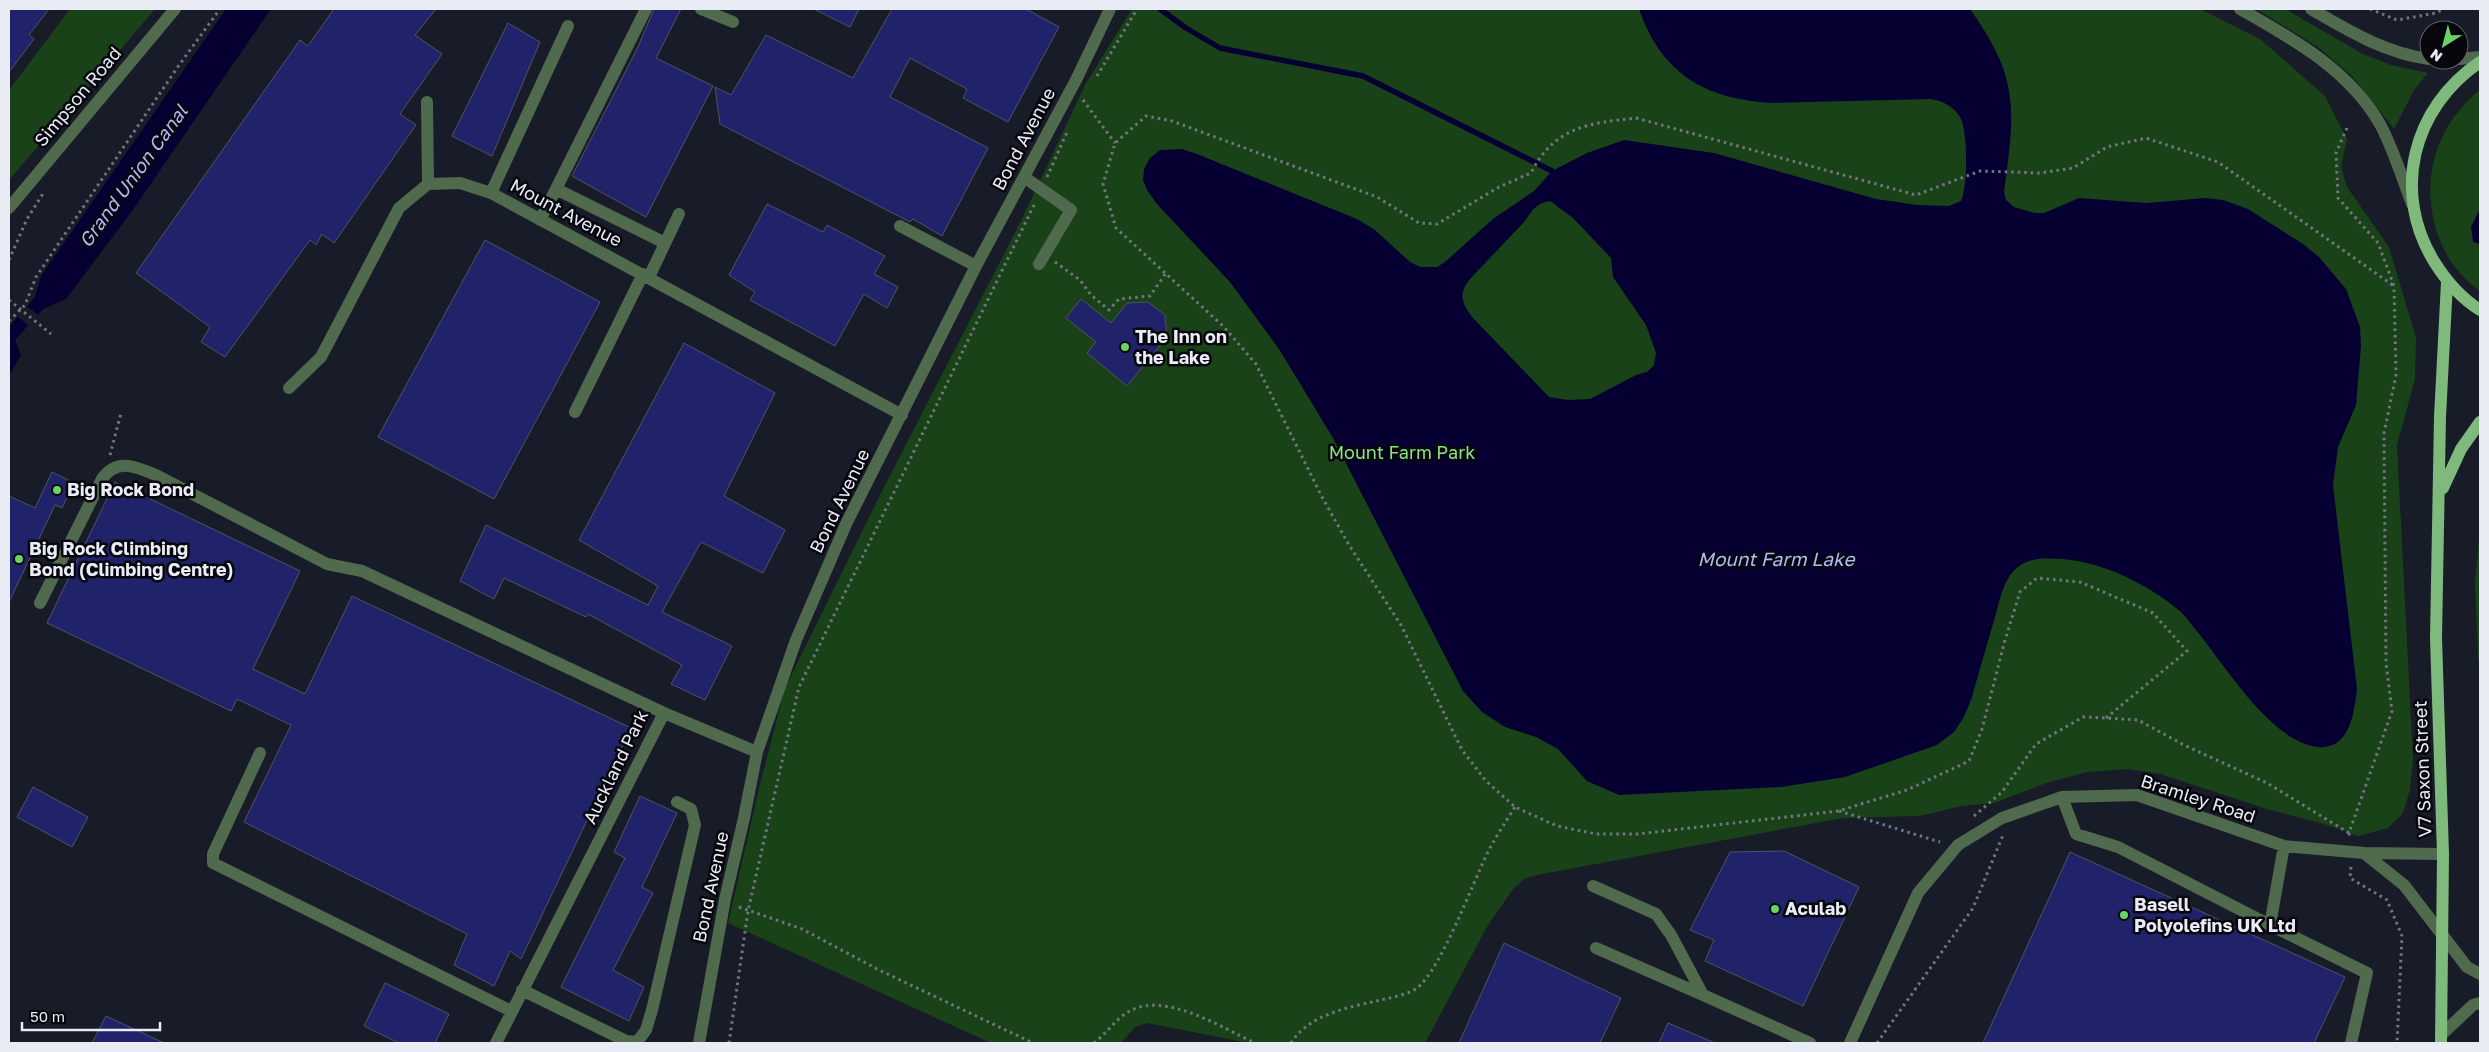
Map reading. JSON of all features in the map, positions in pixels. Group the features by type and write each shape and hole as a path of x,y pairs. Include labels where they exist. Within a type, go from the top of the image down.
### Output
{"main road":[{"path":"2480,62 2462,74 2438,101 2421,133 2412,168 2412,204 2424,245 2447,282 2480,310"},
{"name":"V7 Saxon Street","path":"2441,1039 2443,854 2436,638 2440,416 2447,282"},
{"name":"V7 Saxon Street","path":"2440,493 2461,449 2480,422"}],"street":[{"name":"Simpson Road","path":"9,208 175,9"},
{"path":"540,220 646,9"},
{"path":"702,9 733,22"},
{"path":"2240,9 2296,40 2353,86 2381,126 2412,204"},
{"path":"2311,9 2368,42 2411,57 2419,58"},
{"name":"Bond Avenue","path":"700,1043 724,898 757,752 796,640 846,524 976,266 1076,80 1104,11"},
{"path":"491,193 568,26"},
{"path":"289,388 320,357 399,208 428,184 427,102"},
{"path":"1024,177 1071,210 1042,259"},
{"name":"Mount Avenue","path":"428,184 460,183 491,193 646,275 902,415"},
{"path":"556,189 665,243"},
{"path":"575,412 679,214"},
{"path":"900,226 976,266"},
{"name":"Auckland Park","path":"40,603 98,484 107,471 118,465 135,467 158,476 327,564 362,571 664,713 496,1043"},
{"path":"664,713 757,752"},
{"path":"260,753 213,854 213,864 511,1011"},
{"name":"Bramley Road","path":"1850,1043 1918,893 1958,846 2002,818 2062,797 2137,794 2284,846 2358,852 2443,854"},
{"path":"2062,797 2076,834 2118,847 2367,973 2351,1043"},
{"path":"522,990 626,1041 637,1042 646,1030 652,1010 695,825 691,810 677,802"},
{"path":"2270,925 2284,846"},
{"path":"2358,852 2404,885 2467,967 2480,974"},
{"path":"1594,886 1656,914 1671,935 1703,995"},
{"path":"1596,948 1810,1043"},
{"path":"2441,1039 2473,1005 2480,1002"}],"path":[{"path":"9,321 25,305 36,277 177,68 220,9"},
{"path":"1092,83 1137,9"},
{"path":"2370,9 2397,20 2436,13 2444,9"},
{"path":"1078,108 1088,91"},
{"path":"1083,100 1115,143"},
{"path":"2106,718 2188,651 2153,614 2080,582 2036,578 2020,592 2005,640 1982,729 1969,761 1907,790 1838,811 1638,834 1604,834 1557,826 1515,807 1486,781 1462,750 1401,625 1335,521 1256,364 1224,326 1116,228 1103,184 1115,143 1146,116 1172,122 1377,197 1420,223 1437,224 1499,187 1531,174 1539,156 1566,132 1607,121 1636,118 1916,195 1980,171 2040,174 2073,168 2107,147 2146,138 2218,162 2394,286"},
{"path":"729,1043 748,912 799,687 1070,126"},
{"path":"2348,128 2336,153 2338,198 2378,243 2394,286 2396,375 2384,432 2386,663 2392,711 2349,832"},
{"path":"9,260 27,219 47,188"},
{"path":"1042,259 1080,280 1091,294 1109,310 1120,299 1150,296 1166,273"},
{"path":"9,300 51,334"},
{"path":"111,444 121,413"},
{"path":"1972,817 2002,792 2036,744 2083,717 2138,720 2184,745 2267,783 2349,832 2358,852 2350,878 2387,900 2402,936 2397,1043"},
{"path":"1877,1043 1973,908 2003,835 2002,792"},
{"path":"1291,1043 1296,1036 1312,1023 1340,1010 1399,996 1418,987 1434,966 1487,854 1515,807"},
{"path":"1838,811 1941,843"},
{"path":"748,912 802,929 879,970 1033,1043"},
{"path":"1094,1043 1128,1013 1138,1007 1157,1005 1190,1013 1255,1043"}],"green space":[{"path":"70,9 155,9 9,180 9,90"},
{"name":"Mount Farm Park","path":"1132,9 2200,9 2260,39 2325,96 2347,139 2341,167 2347,187 2389,247 2416,338 2415,379 2397,445 2413,760 2410,790 2403,813 2388,828 2358,836 2160,774 2128,769 2088,772 2049,782 1994,803 1961,806 1920,816 1843,818 1537,875 1524,879 1513,889 1488,925 1425,1043 1249,1043 1147,1023 1135,1027 1121,1043 991,1043 728,923 760,784 785,688 881,493 1022,219 1086,83"},
{"path":"2256,9 2285,9 2363,54 2391,65 2428,73 2414,90 2394,129 2352,76 2318,47"},
{"path":"2480,90 2480,291 2461,274 2446,254 2436,231 2431,206 2431,181 2435,156 2445,132 2459,111"},
{"path":"2480,528 2480,663 2478,658 2475,583"}],"water":[{"name":"Grand Union Canal","path":"226,9 271,9 132,211 66,299 43,309 15,340 21,355 9,376 9,327 35,297 41,276"},
{"name":"Mount Farm Lake","path":"1639,9 1970,9 1998,56 2006,76 2010,96 2011,117 2004,192 2006,200 2014,207 2035,213 2044,213 2079,198 2146,203 2205,198 2223,200 2248,209 2303,244 2319,257 2346,289 2360,327 2361,346 2356,405 2338,447 2333,485 2357,689 2352,719 2344,736 2337,743 2318,747 2301,742 2284,732 2268,719 2252,702 2181,612 2155,593 2110,570 2078,561 2062,559 2034,560 2022,564 2011,574 2001,595 1971,700 1964,717 1954,732 1937,745 1845,777 1781,787 1619,795 1587,781 1558,749 1536,737 1505,727 1482,712 1463,691 1333,438 1279,349 1230,282 1156,203 1143,180 1144,169 1150,158 1160,150 1182,149 1197,154 1357,219 1375,230 1410,262 1420,267 1437,267 1445,262 1493,219 1534,191 1552,171 1587,153 1624,140 1714,153 1876,199 1917,205 1949,206 1961,201 1966,172 1966,146 1963,124 1954,110 1940,101 1931,99 1772,103 1748,101 1707,89 1689,79 1674,67 1660,51","holes":["1550,201 1573,218 1611,258 1613,277 1646,325 1656,353 1654,365 1647,372 1636,375 1590,399 1568,400 1549,397 1473,318 1464,304 1463,290 1469,280 1538,205"]},
{"path":"2480,209 2480,244 2473,242 2471,227"}],"pier":[{"path":"25,305 40,316 30,327 16,315"}],"building":[{"path":"9,9 49,9 29,35 34,39 9,72"},
{"path":"334,9 436,9 415,35 442,54 400,114 416,125 334,243 322,234 316,245 310,240 225,357 201,342 210,327 136,273 300,40 308,46"},
{"path":"654,9 681,9 656,58 713,86 646,217 572,176 638,47"},
{"path":"814,9 859,9 850,27"},
{"path":"892,9 1026,9 1059,27 1008,122 963,98 967,89 910,58 890,97 988,148 942,236 913,219 910,222 720,124 715,87 731,95 766,35 853,78"},
{"path":"508,23 540,42 492,156 452,136"},
{"path":"767,204 823,232 827,225 885,256 874,274 898,287 887,308 864,294 835,346 750,300 755,292 729,275"},
{"path":"485,240 600,302 494,499 378,437"},
{"name":"The Inn on the Lake","path":"1081,299 1111,323 1127,303 1148,302 1165,315 1167,337 1127,386 1087,353 1096,342 1066,318"},
{"path":"684,343 775,393 724,496 785,530 763,573 701,542 662,612 732,646 705,700 671,684 682,665 588,614 586,617 504,578 494,599 460,581 486,525 648,605 658,586 579,540"},
{"name":"Big Rock Climbing Bond (Climbing Centre)","path":"52,472 74,483 62,508 55,505 9,602 9,496 35,508"},
{"path":"115,482 300,571 253,669 305,694 352,596 631,728 521,959 510,951 494,986 454,965 467,934 244,822 291,725 237,699 231,711 47,623"},
{"path":"33,787 88,817 72,847 17,817"},
{"path":"640,796 677,813 642,887 653,893 613,970 644,987 629,1021 561,987 625,858 614,852"},
{"name":"Aculab","path":"1784,851 1859,887 1803,1006 1705,961 1714,940 1690,930 1730,852"},
{"name":"Basell Polyolefins UK Ltd","path":"2070,852 2345,977 2314,1043 1983,1043"},
{"path":"1504,943 1621,998 1600,1043 1459,1043"},
{"path":"385,983 449,1014 435,1043 399,1043 364,1026"},
{"path":"106,1016 164,1043 92,1043"},
{"path":"1668,1023 1715,1043 1659,1043"}],"waterway":[{"path":"1160,9 1186,28 1220,48 1363,76 1552,171"}],"place":[{"name":"The Inn on the Lake","path":"1125,347"},
{"name":"Big Rock Bond","path":"57,490"},
{"name":"Big Rock Climbing Bond (Climbing Centre)","path":"19,559"},
{"name":"Aculab","path":"1775,909"},
{"name":"Basell Polyolefins UK Ltd","path":"2124,915"}]}
